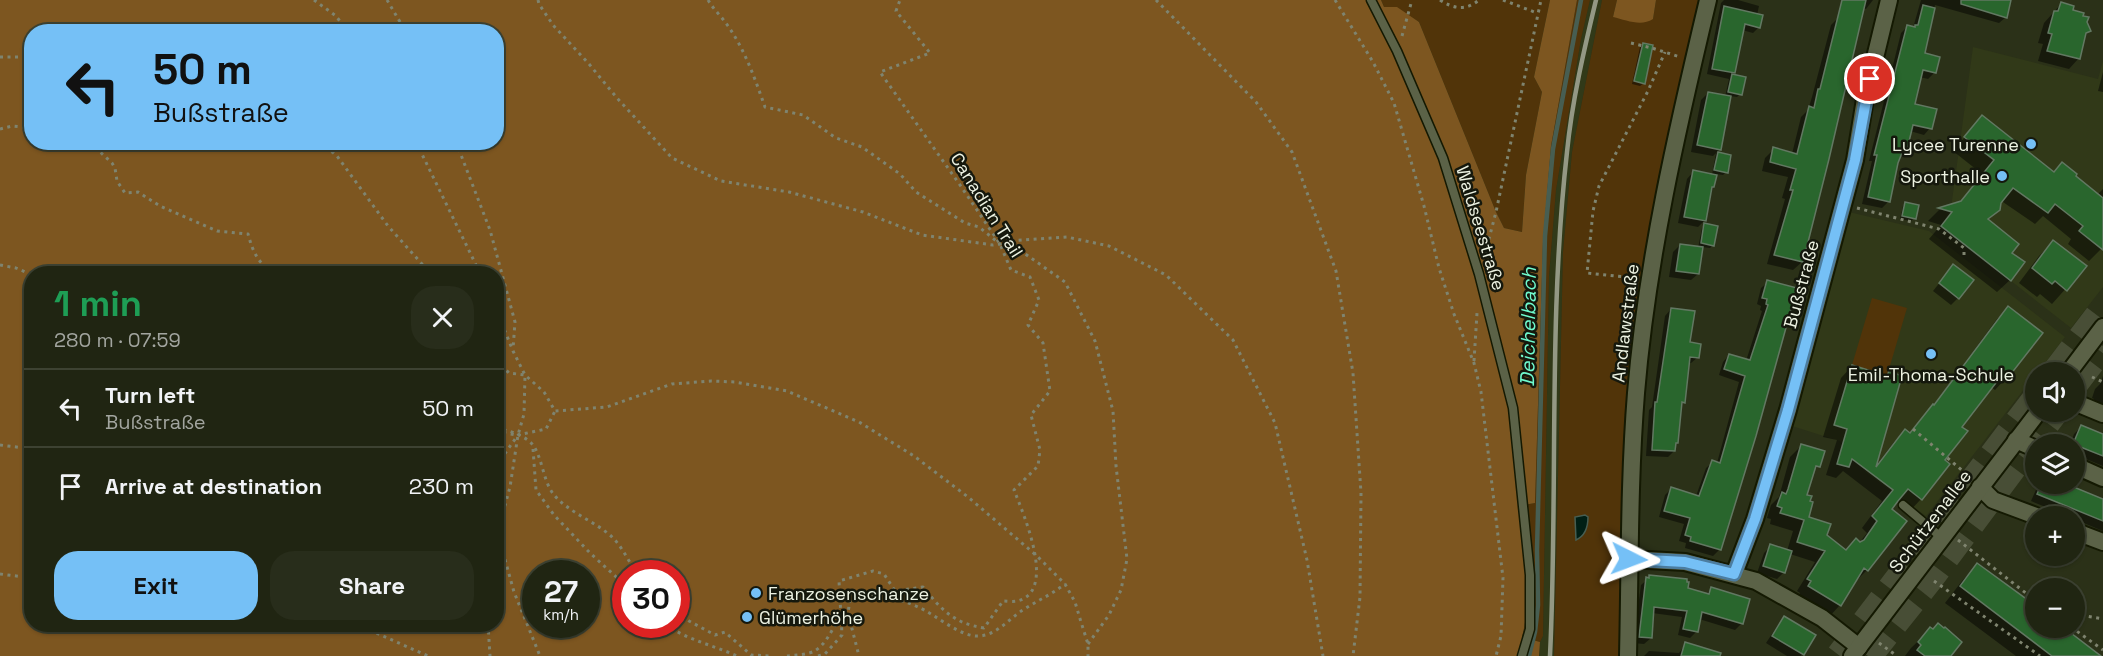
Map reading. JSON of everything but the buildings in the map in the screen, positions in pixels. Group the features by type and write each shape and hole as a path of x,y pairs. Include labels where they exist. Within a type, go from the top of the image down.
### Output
{"street":[{"name":"Andlawstraße","path":"1628,656 1631,462 1636,393 1650,279 1662,206 1708,0"},
{"name":"Bußstraße","path":"1734,574 1755,519 1788,410 1855,160 1865,99 1889,0"},
{"path":"2077,362 2103,327"},
{"path":"2085,407 2103,414"},
{"name":"Schützenallee","path":"1859,646 2030,422"},
{"path":"2016,440 2025,444"},
{"path":"2085,470 2103,478"},
{"path":"1980,487 1993,500 2025,512"},
{"path":"2085,535 2103,542"},
{"path":"1629,559 1685,562 1756,581 1803,606 1859,646"}],"lane":[{"name":"Waldseestraße","path":"1371,0 1397,51 1443,158 1479,274 1513,408 1531,599 1530,629 1522,656"},
{"path":"1903,505 1944,535"}],"path":[{"path":"314,0 336,16 342,24"},
{"path":"387,0 401,24"},
{"path":"538,0 538,4 554,24 672,158 721,181 789,192 863,212 922,235 993,246 1007,242 1067,237 1109,246 1166,275 1233,340 1275,423 1307,561 1323,656"},
{"path":"708,0 744,51 765,107 803,115 836,138 862,147 900,174 916,192 965,223 979,227 1000,244"},
{"name":"Canadian Trail","path":"818,656 825,654 842,635 839,581 873,571 884,574 895,591 923,586 942,611 969,626 984,628 1003,601 1018,602 1030,594 1037,580 1037,556 1014,490 1038,466 1040,450 1031,415 1050,391 1042,343 1028,325 1039,300 1030,277 1011,270 1000,244 880,72 930,53 896,11 900,0"},
{"path":"1156,0 1256,102 1293,152 1336,271 1353,373 1361,493 1360,597 1353,656"},
{"path":"1335,0 1374,62 1394,103 1422,197 1439,268 1454,314 1474,363 1481,392 1503,578 1501,636 1496,656"},
{"path":"1397,51 1412,0"},
{"path":"1440,0 1449,6 1462,9 1472,6 1479,0"},
{"path":"1503,0 1538,14"},
{"path":"1479,274 1496,212 1540,0"},
{"path":"1631,44 1694,61"},
{"path":"1650,279 1587,273 1593,211 1599,186 1648,91 1665,52"},
{"path":"0,57 24,57"},
{"path":"0,129 12,126 24,127"},
{"path":"98,150 112,163 117,182 125,193 138,192 160,206 217,231 248,234 254,255 264,266"},
{"path":"330,150 337,156 388,226 424,266"},
{"path":"420,150 477,266"},
{"path":"459,150 490,230 500,266"},
{"path":"1843,205 1939,229 1964,248 1964,259"},
{"path":"1007,242 1065,282 1095,341 1113,411 1116,466 1127,559 1121,590 1109,615 1088,644"},
{"path":"0,265 24,272"},
{"path":"504,282 515,322 513,351"},
{"path":"1474,363 1477,307"},
{"path":"504,329 525,375 544,392 555,411"},
{"path":"504,368 509,373 525,375"},
{"path":"504,509 524,414 525,375"},
{"path":"2092,377 2103,382"},
{"path":"555,411 607,406 672,384 711,381 735,382 787,391 859,422 914,456 968,497 1037,556 1065,584 1075,602 1088,644 1088,656"},
{"path":"504,455 518,435 546,429 555,411"},
{"path":"1913,429 1960,467 1980,487"},
{"path":"504,432 518,435 533,444 554,495 586,521 610,535 623,549 628,560"},
{"path":"533,444 536,490 554,515 612,573"},
{"path":"0,445 24,448"},
{"path":"1944,535 2025,593"},
{"path":"504,557 514,592 540,656"},
{"path":"1986,569 1991,567"},
{"path":"0,574 24,577"},
{"path":"1934,581 2040,656"},
{"path":"860,656 848,613 851,593 888,596 920,607 935,618 977,637 994,633 1024,609 1044,599 1065,584"},
{"path":"2018,593 2025,593"},
{"path":"787,656 815,651 832,633 838,619 848,613"},
{"path":"2085,616 2103,619"},
{"path":"690,622 715,635 725,632 751,655 770,656"},
{"path":"374,632 428,656"},
{"path":"488,632 490,656"},
{"path":"2085,637 2103,650"},
{"path":"690,638 737,656"},
{"path":"1859,646 1897,656"}],"shaded area":[{"path":"0,0 1381,0 1384,7 1397,7 1419,22 1496,212 1504,228 1522,232 1526,175 1542,92 1534,77 1550,0 1577,0 1551,146 1543,243 1535,503 1518,506 1527,588 1522,637 1540,642 1539,656 0,656"},
{"path":"1381,0 1550,0 1534,77 1542,92 1526,175 1522,232 1504,228 1496,212 1419,22 1397,8 1384,7"},
{"path":"1577,0 1590,0 1581,39 1556,190 1549,276 1543,636 1540,642 1522,637 1527,588 1518,506 1535,503 1543,243 1551,146"},
{"path":"1590,0 1602,0 1572,152 1563,252 1554,656 1539,656 1543,636 1549,276 1556,190 1581,39"},
{"path":"1602,0 1617,0 1613,17 1653,19 1656,0 1699,0 1656,188 1659,189 1621,656 1554,656 1563,252 1572,152"},
{"path":"1617,0 1656,0 1653,19 1638,23 1613,17"},
{"name":"Lycee Turenne","path":"1973,47 2098,79 2103,61 2103,287 2071,328 1941,226 1951,208"},
{"name":"Emil-Thoma-Schule","path":"1849,212 1929,231 2065,337 2046,362 2025,362 2025,388 1926,516 1865,472 1871,451 1792,426"},
{"path":"1872,298 1907,308 1887,376 1852,365"},
{"path":"1585,515 1588,517 1587,527 1582,536 1576,540 1575,517"}],"waterway":[{"name":"Deichelbach","path":"1529,656 1538,605 1537,550 1545,236 1553,149 1581,0"}],"tunnel":[{"path":"2064,362 2103,310"},
{"path":"2085,370 2103,346"},
{"path":"1840,656 2025,413"},
{"path":"1868,656 1930,578 2047,422"}],"railway":[{"path":"1550,656 1555,341 1561,215 1572,114 1596,0"}],"place":[{"name":"Lycee Turenne","path":"2031,144"},
{"name":"Sporthalle","path":"2002,176"},
{"name":"Emil-Thoma-Schule","path":"1931,354"},
{"name":"Franzosenschanze","path":"756,593"},
{"name":"Glümerhöhe","path":"747,617"}],"route":[{"path":"1629,559 1685,562 1734,574 1755,519 1788,410 1855,160 1870,79"}]}
